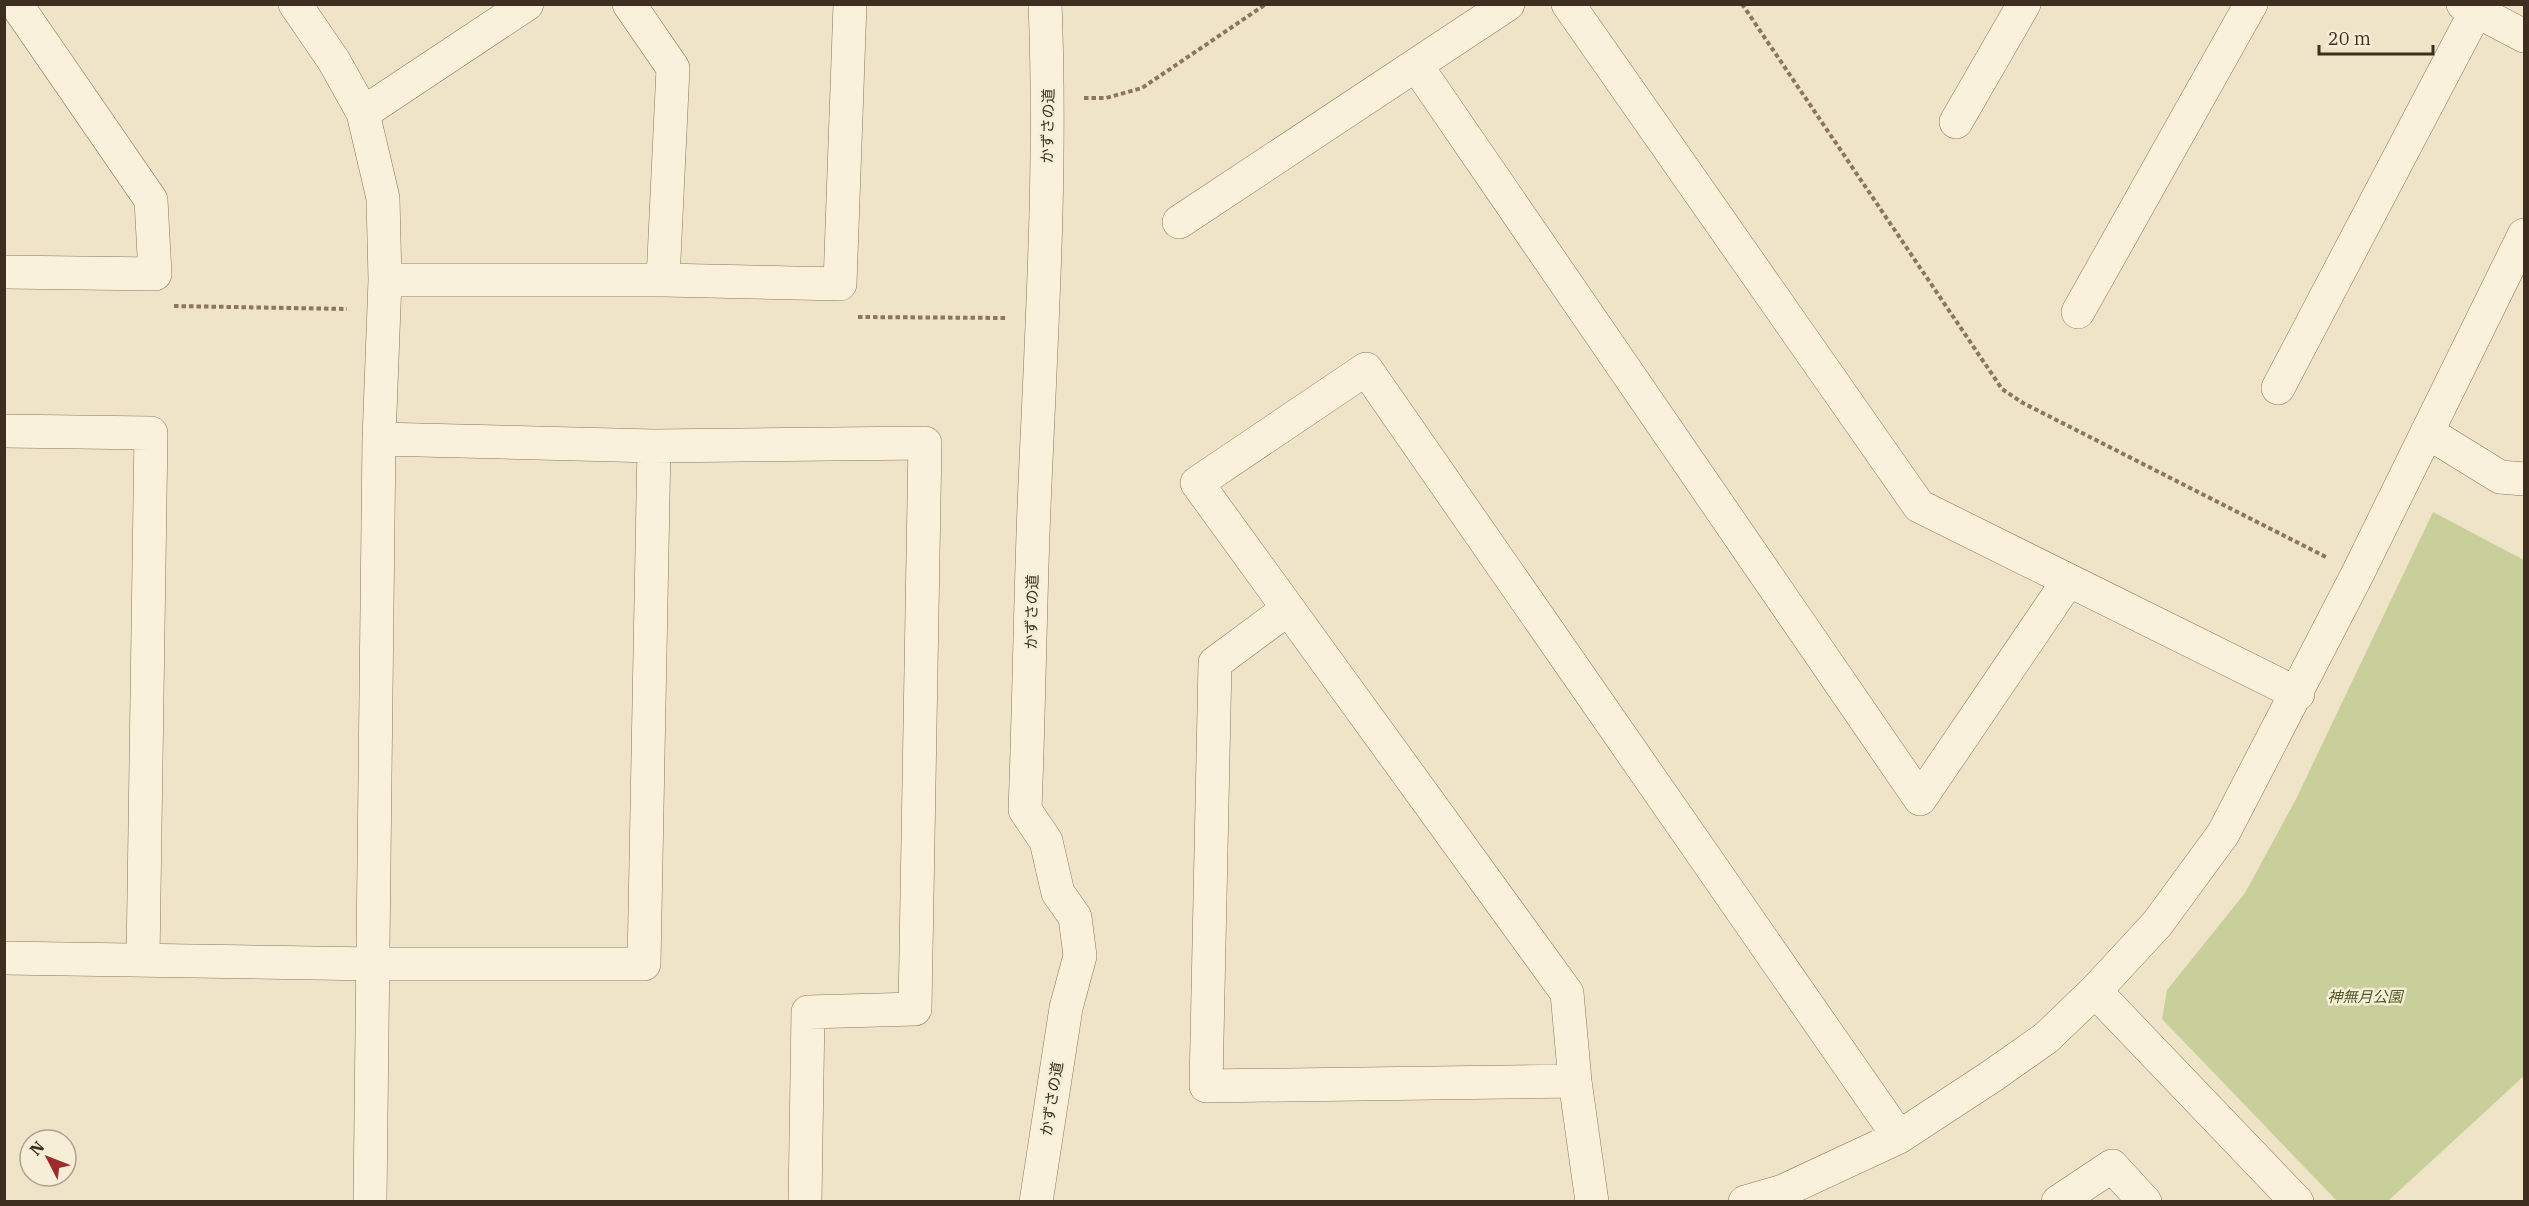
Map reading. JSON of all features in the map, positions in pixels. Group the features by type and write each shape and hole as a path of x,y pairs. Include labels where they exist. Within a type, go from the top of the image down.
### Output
{"street":[{"path":"4,272 154,274 151,200 16,4"},
{"path":"295,4 334,62 363,113 383,198 385,280 379,439 370,1202"},
{"path":"363,113 527,4"},
{"path":"629,4 673,68 663,280"},
{"path":"385,280 663,280 840,284 850,4"},
{"name":"かずさの道","path":"1036,1202 1066,1008 1080,956 1075,917 1058,893 1046,841 1025,810 1034,508 1045,279 1049,97 1045,4"},
{"path":"1179,222 1508,4"},
{"path":"1568,4 1919,506 2298,694"},
{"path":"1956,122 2024,4"},
{"path":"2078,312 2251,4"},
{"path":"2278,388 2469,8 2524,36"},
{"path":"1416,65 1920,799 2067,581"},
{"path":"1746,1202 1785,1196 1899,1137 2046,1038 2095,991 2157,924 2223,834 2298,694 2524,235"},
{"path":"1593,1202 1575,1081 1567,993 1197,483 1366,369 1899,1137"},
{"path":"4,431 151,433 143,960"},
{"path":"2427,432 2500,477 2524,479"},
{"path":"379,439 654,446 925,443 915,1008 807,1012 805,1202"},
{"path":"4,958 373,964 644,964 654,446"},
{"path":"1288,609 1215,663 1206,1086 1575,1081"},
{"path":"2095,991 2296,1202"},
{"path":"2058,1202 2112,1166 2145,1202"}],"path":[{"path":"1049,97 1106,98 1142,88 1266,4"},
{"path":"1742,4 2002,389 2023,403 2358,573"}],"green space":[{"name":"神無月公園","path":"2433,512 2524,560 2524,1076 2388,1201 2337,1201 2162,1019 2167,990 2245,893 2296,799"}]}
